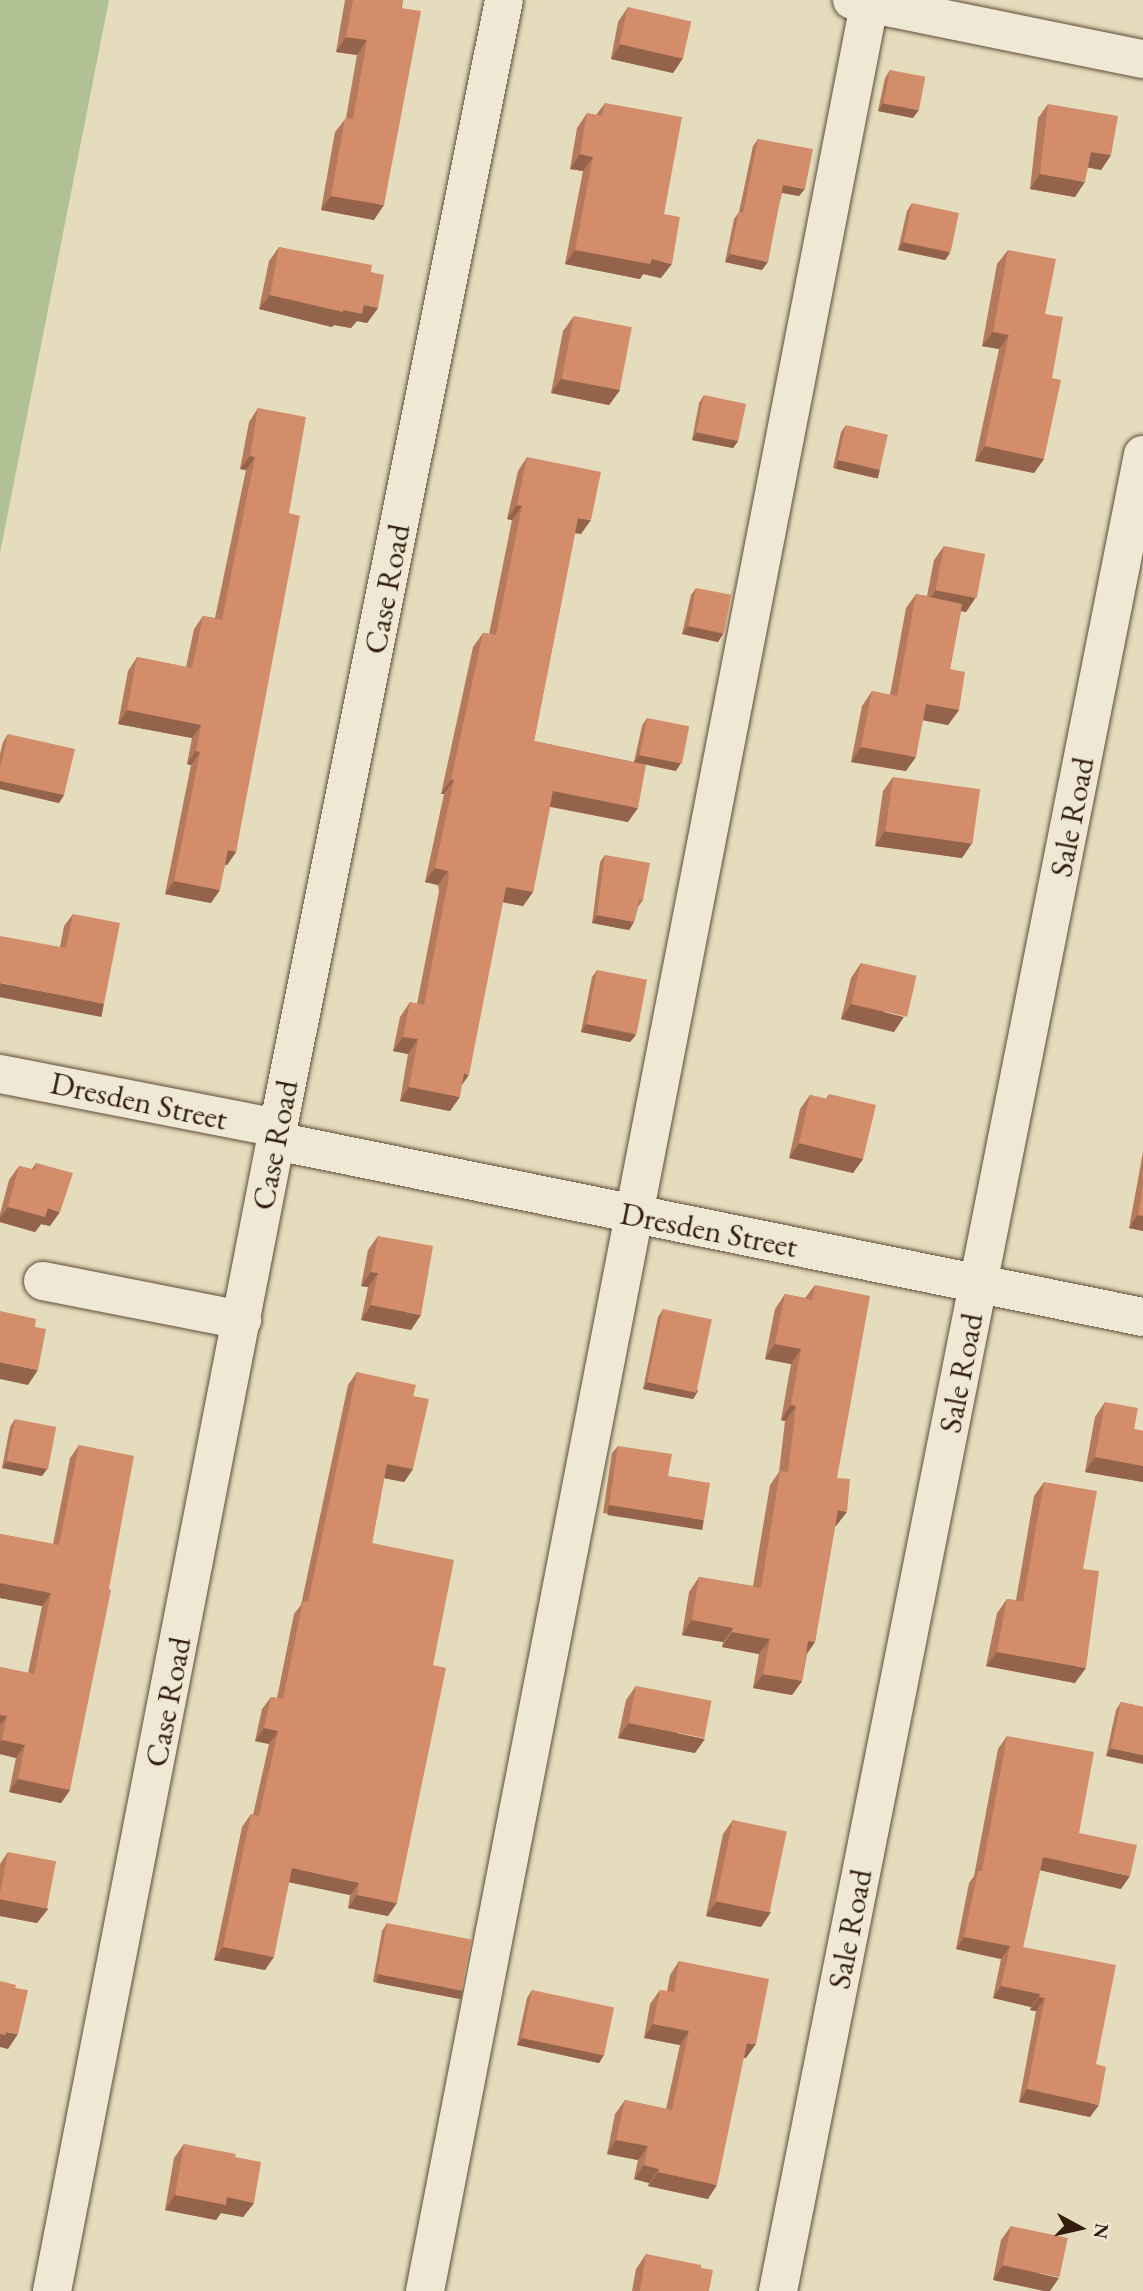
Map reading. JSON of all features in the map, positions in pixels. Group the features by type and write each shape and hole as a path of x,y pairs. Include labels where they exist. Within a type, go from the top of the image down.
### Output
{"street":[{"name":"Case Road","path":"52,2291 277,1134 504,0"},
{"path":"425,2291 634,1215 864,1 1143,59"},
{"name":"Sale Road","path":"778,2291 1143,456"},
{"name":"Dresden Street","path":"0,1074 634,1215 1143,1317"},
{"path":"43,1281 242,1320"}],"green space":[{"path":"0,0 109,0 0,553"}],"building":[{"path":"353,0 403,0 401,8 421,11 384,205 331,196 345,118 353,119 367,40 346,37"},
{"path":"628,7 691,22 683,59 619,44"},
{"path":"890,70 925,77 919,110 884,103"},
{"path":"605,103 682,117 664,214 680,217 672,264 652,259 650,264 575,250 593,157 580,154 587,113 602,116"},
{"path":"1048,104 1118,116 1111,155 1091,152 1085,182 1040,174"},
{"path":"758,139 813,149 805,189 783,185 768,262 730,254 739,212 743,213"},
{"path":"912,203 959,213 951,252 904,242"},
{"path":"279,247 372,265 371,272 384,275 378,308 364,305 362,314 343,312 270,295"},
{"path":"1008,250 1056,259 1045,314 1063,317 1052,378 1061,380 1044,459 985,446 1009,335 993,332"},
{"path":"574,316 632,327 620,390 562,379"},
{"path":"704,395 746,404 738,441 696,432"},
{"path":"258,408 306,417 289,513 300,516 236,852 228,850 220,890 174,881 200,752 196,751 201,725 127,710 137,657 192,668 203,616 222,620 255,457 250,456"},
{"path":"846,425 888,435 880,470 838,460"},
{"path":"527,457 601,472 591,520 578,518 534,741 646,765 638,808 553,791 533,892 506,887 469,1075 464,1073 460,1097 409,1087 418,1039 403,1037 410,1002 424,1005 449,877 448,871 435,868 454,780 451,780 483,633 496,635 522,506 517,505"},
{"path":"944,546 985,554 977,598 935,590"},
{"path":"696,588 731,595 724,633 689,626"},
{"path":"916,594 962,604 950,669 965,672 959,710 926,704 916,757 861,747 872,691 897,696"},
{"path":"647,718 689,726 682,764 640,755"},
{"path":"8,734 75,749 64,795 0,781"},
{"path":"893,777 980,789 972,844 885,831"},
{"path":"605,855 650,863 643,900 639,899 634,922 597,915"},
{"path":"73,914 120,923 104,1004 0,983 0,936 66,948"},
{"path":"861,963 917,976 907,1017 852,1004"},
{"path":"597,970 647,980 637,1034 587,1024"},
{"path":"829,1094 876,1105 863,1159 799,1143 810,1095 828,1099"},
{"path":"36,1163 73,1173 60,1212 48,1208 45,1217 8,1207 19,1166 35,1170"},
{"path":"1143,1187 1143,1216 1138,1215"},
{"path":"378,1236 433,1246 421,1315 371,1305 378,1273 371,1272"},
{"path":"815,1285 870,1296 837,1478 850,1479 847,1512 838,1510 815,1642 808,1641 802,1681 763,1674 770,1639 732,1632 733,1628 692,1620 699,1577 761,1588 780,1471 788,1472 796,1406 791,1405 801,1349 775,1344 785,1294 812,1300"},
{"path":"663,1309 712,1319 696,1393 647,1382"},
{"path":"0,1311 36,1319 35,1327 46,1329 38,1370 0,1362"},
{"path":"357,1372 416,1385 413,1396 429,1399 413,1469 387,1464 372,1543 454,1560 433,1665 446,1668 397,1903 357,1895 359,1883 292,1868 274,1957 223,1947 251,1814 259,1816 278,1731 264,1728 271,1697 283,1699 303,1601 308,1602"},
{"path":"1105,1402 1138,1408 1134,1429 1143,1431 1143,1466 1095,1457"},
{"path":"15,1419 56,1427 48,1469 7,1461"},
{"path":"79,1445 134,1456 109,1589 111,1590 70,1790 18,1779 25,1745 2,1740 7,1716 0,1715 0,1667 34,1674 51,1593 0,1583 0,1534 59,1545"},
{"path":"618,1446 672,1454 668,1476 710,1483 704,1520 609,1505"},
{"path":"1044,1482 1097,1491 1083,1569 1099,1571 1086,1668 997,1652 1007,1599 1023,1602"},
{"path":"636,1686 712,1701 704,1738 629,1723"},
{"path":"1121,1702 1143,1707 1143,1755 1111,1748"},
{"path":"1007,1736 1094,1752 1079,1833 1137,1845 1130,1876 1043,1857 1023,1947 1116,1965 1096,2064 1106,2067 1099,2105 1027,2089 1045,1998 1039,1997 1040,1994 1001,1986 1010,1946 964,1937 978,1871 982,1871"},
{"path":"733,1820 787,1831 770,1913 716,1901"},
{"path":"8,1852 56,1861 47,1908 0,1899"},
{"path":"387,1923 471,1939 461,1990 377,1974"},
{"path":"679,1961 769,1979 756,2044 747,2043 717,2185 658,2172 659,2169 644,2165 648,2146 616,2140 625,2100 672,2110 689,2031 653,2024 660,1990 674,1992"},
{"path":"0,1981 28,1990 18,2034 0,2034"},
{"path":"532,1990 614,2007 604,2055 522,2038"},
{"path":"184,2144 261,2162 254,2203 227,2197 226,2205 175,2195"},
{"path":"1011,2226 1068,2238 1059,2277 1003,2265"},
{"path":"646,2254 713,2270 709,2291 640,2291"}]}
